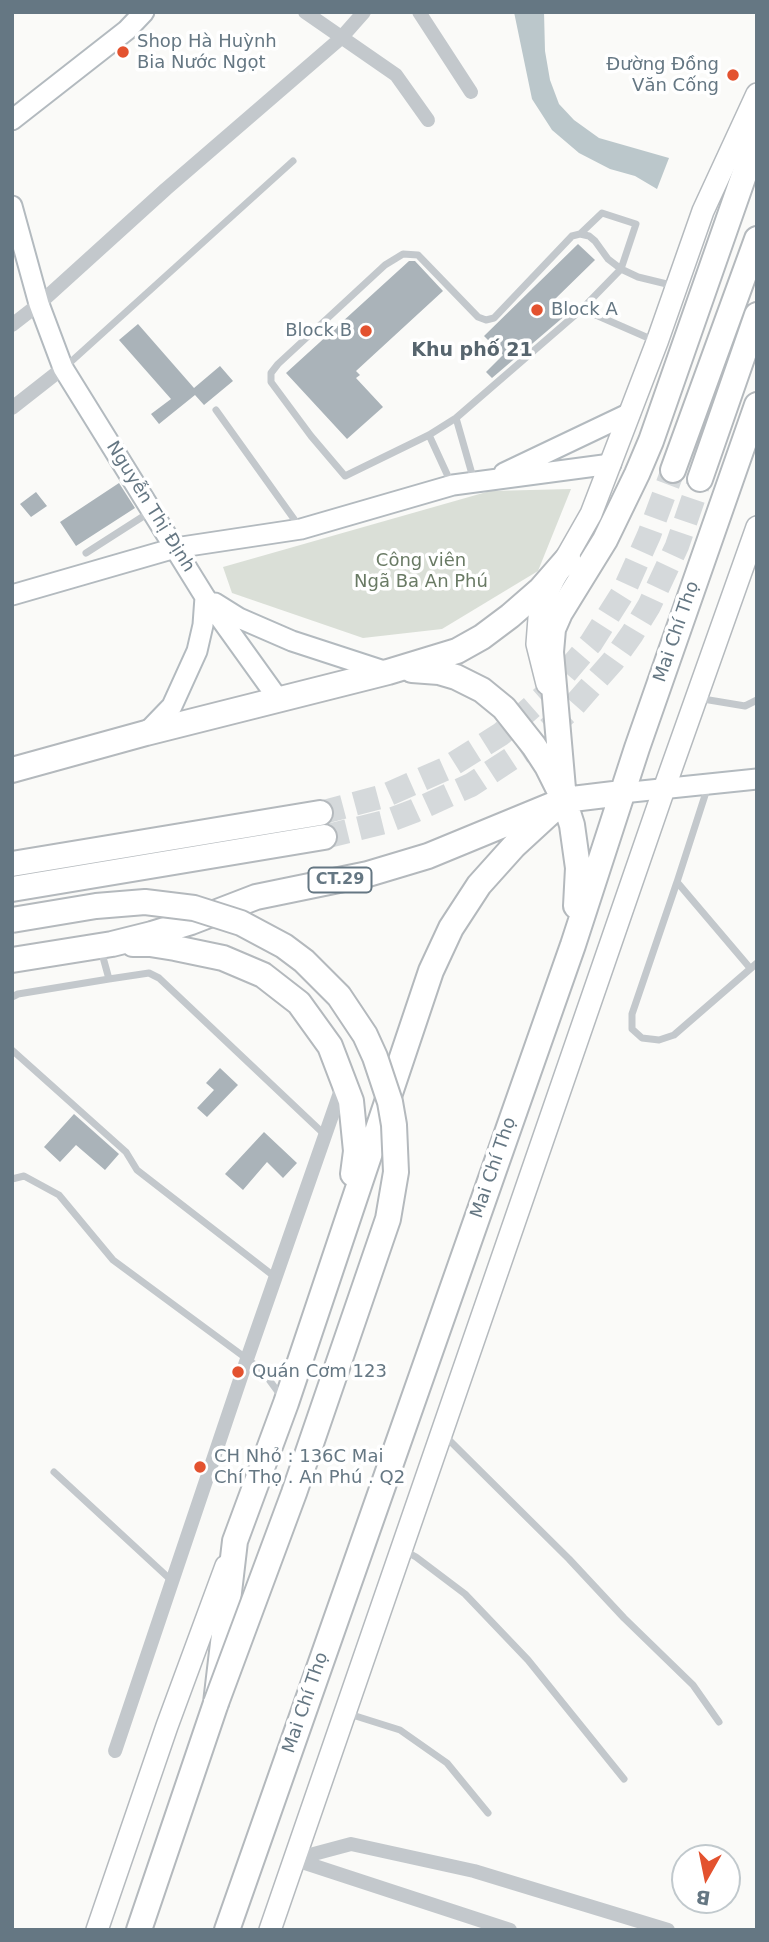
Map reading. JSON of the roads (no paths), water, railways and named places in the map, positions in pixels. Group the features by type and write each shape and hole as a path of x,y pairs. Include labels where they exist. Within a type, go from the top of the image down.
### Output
{"highway":[{"path":"564,800 551,652 553,629 611,529 651,441 750,158 757,128"},
{"path":"673,470 757,239"},
{"path":"700,479 757,315"},
{"name":"Mai Chí Thọ","path":"227,1930 573,945 622,793 757,405"},
{"path":"12,769 388,672 457,651 482,637 526,603 568,558"},
{"path":"388,672 422,670 456,677 482,690 504,708 527,736 547,766 564,800 572,825 578,867 573,945"},
{"path":"216,1703 235,1541 286,1403 431,971 451,928 479,885 531,828 564,800 622,793"},
{"name":"CT.29","path":"12,960 106,945 191,922 256,897 368,874 428,856 564,800"},
{"path":"12,864 322,825 12,889"},
{"path":"12,920 96,906 145,902 194,908 241,923 284,946 339,996 365,1035 376,1057 394,1125 396,1160 388,1219 294,1493 216,1703 139,1930"},
{"path":"106,945 150,944 223,958 262,975 299,1003 330,1046 351,1101 356,1151 346,1224"}],"main road":[{"path":"12,120 127,30 144,12"},
{"path":"555,706 539,657 538,618 546,594 591,514 631,413 703,211 757,94"},
{"name":"Nguyễn Thị Định","path":"13,211 39,304 63,368 205,597 279,700"},
{"path":"481,481 631,413"},
{"path":"12,595 175,548 301,529 453,485 611,464"},
{"name":"Mai Chí Thọ","path":"270,1930 757,527"},
{"path":"146,733 172,706 197,651 203,625 205,597 239,618 292,641 388,672"},
{"path":"622,793 757,779"},
{"path":"97,1930 167,1726 235,1541"}],"street":[{"path":"305,12 396,75 428,120"},
{"path":"12,325 341,38 364,12"},
{"path":"419,12 471,92"},
{"path":"12,408 63,368"},
{"path":"115,1751 275,1277 344,1083"},
{"path":"295,1859 351,1844 474,1871 668,1930"},
{"path":"295,1859 510,1930"}],"lane":[{"path":"63,368 293,160"},
{"path":"580,234 602,213 636,224 621,269 582,309 456,418 429,435 345,476 271,382 271,373 278,364 385,265 403,254 418,255 478,317 489,320 494,318 572,236 580,234 595,241 608,259 621,269 638,277 676,287"},
{"path":"582,309 657,342"},
{"path":"216,410 301,529"},
{"path":"456,418 481,481"},
{"path":"429,435 453,485"},
{"path":"86,553 152,511"},
{"path":"697,697 746,706 757,700"},
{"path":"677,882 753,966 674,1035 659,1040 642,1038 632,1028 632,1014 709,784"},
{"path":"106,945 109,979"},
{"path":"12,997 149,973 159,978 325,1134"},
{"path":"12,1050 125,1152 137,1170 275,1277"},
{"path":"12,1179 24,1176 59,1195 113,1260 262,1370 286,1403"},
{"path":"442,1433 693,1685 719,1722"},
{"path":"54,1472 172,1581"},
{"path":"402,1550 416,1557 465,1594 528,1660 624,1779"},
{"path":"345,1713 400,1730 410,1736 447,1763 488,1812"}],"tunnel":[{"path":"320,813 384,796 445,769 501,734 551,690 591,643 624,591 649,535 673,470"},
{"path":"324,837 385,822 471,785 523,751 570,710 613,661 649,606 677,546 700,479"}],"place":[{"name":"Shop Hà Huỳnh Bia Nước Ngọt","path":"123,52"},
{"name":"Đường Đồng Văn Cống","path":"733,75"},
{"name":"Block A","path":"537,310"},
{"name":"Block B","path":"366,331"},
{"name":"Quán Cơm 123","path":"238,1372"},
{"name":"CH Nhỏ : 136C Mai Chí Thọ . An Phú . Q2","path":"200,1467"}],"district":[{"name":"Khu phố 21","path":"472,351"}],"park label":[{"name":"Công viên Ngã Ba An Phú","path":"421,571"}]}
